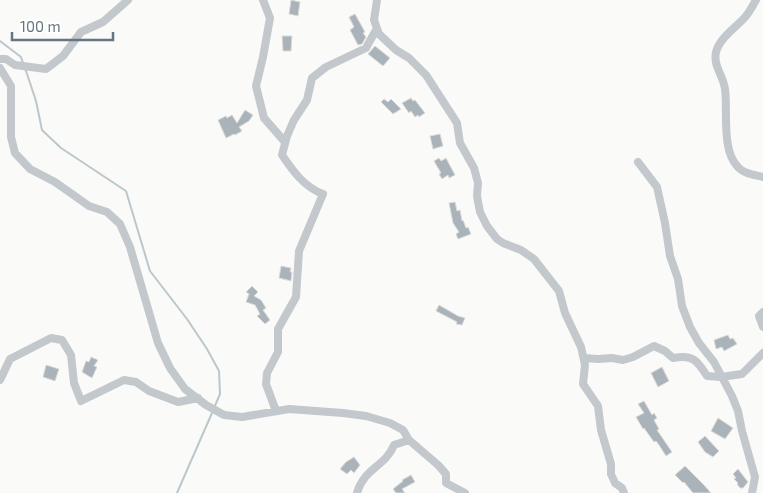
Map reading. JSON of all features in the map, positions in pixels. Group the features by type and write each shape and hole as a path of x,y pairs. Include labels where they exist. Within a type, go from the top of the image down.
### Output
{"street":[{"path":"0,59 6,59 15,65 46,69 63,56 82,32 103,22 128,0"},
{"path":"263,0 270,18 256,86 264,118 286,142"},
{"path":"377,0 374,20 376,30 384,39 409,58 426,76 457,124 461,146 474,168 478,183 477,196 482,217 497,239 521,250 534,259 561,294 563,308 579,342 584,358 583,384 598,406 601,430 612,474 615,483 622,488 624,493"},
{"path":"756,0 746,16 726,36 716,50 716,66 725,86 726,136 732,159 738,168 751,175 763,177"},
{"path":"276,411 266,384 267,373 278,352 278,329 296,296 298,251 323,194 313,191 292,169 282,155 294,120 307,100 312,78 326,67 366,48 376,30"},
{"path":"0,68 11,86 11,137 15,154 30,169 55,182 89,206 107,212 116,219 130,247 160,348 181,384 224,415 242,417 276,411 305,410 379,419 403,430 409,440 446,474 446,483 465,493"},
{"path":"638,162 656,187 665,223 670,256 678,278 682,306 699,343 714,362 738,411 755,477 752,493"},
{"path":"763,312 759,316 763,327"},
{"path":"0,380 10,359 51,338 62,340 71,356 74,383 81,401 124,380 136,382 149,390 178,402 198,398"},
{"path":"584,358 623,360 654,346 665,351 673,358 685,355 690,357 701,365 707,376 722,377 742,374 763,353"},
{"path":"357,493 364,478 389,454 394,444 409,440"}],"building":[{"path":"291,0 300,2 298,16 289,14"},
{"path":"355,14 366,37 362,44 358,45 350,30 354,27 349,17"},
{"path":"282,36 292,36 291,51 283,51"},
{"path":"375,46 390,58 383,66 368,54"},
{"path":"411,98 413,101 415,100 425,113 419,117 418,115 415,117 411,111 409,113 402,103"},
{"path":"384,99 388,102 391,99 401,109 393,114 381,102"},
{"path":"245,110 253,115 249,121 239,127 242,131 226,138 218,120 232,115 237,123"},
{"path":"440,134 443,146 433,149 430,136"},
{"path":"439,158 441,161 446,158 455,175 449,178 448,175 442,179 439,174 441,173 434,161"},
{"path":"455,202 457,211 460,210 462,221 466,228 468,227 471,234 458,239 456,234 459,232 453,223 449,203"},
{"path":"281,266 291,268 291,281 279,278"},
{"path":"252,286 258,292 254,296 261,300 266,308 263,310 270,320 265,324 257,316 260,314 255,305 246,302 249,294 246,292"},
{"path":"439,305 465,318 462,325 456,324 457,322 436,311"},
{"path":"728,335 737,344 724,351 722,347 716,349 714,340"},
{"path":"91,357 98,360 94,366 97,367 92,378 82,372 86,361 89,362"},
{"path":"46,365 59,369 55,381 43,377"},
{"path":"662,367 669,381 658,387 651,373"},
{"path":"644,401 652,415 654,413 657,418 654,420 659,429 657,430 672,452 666,456 656,441 654,442 643,429 636,417 644,413 638,404"},
{"path":"718,418 733,428 725,439 711,431"},
{"path":"705,436 719,451 713,457 705,452 698,442"},
{"path":"354,457 360,465 354,473 351,470 347,474 340,469 346,462"},
{"path":"685,466 711,493 693,493 675,475"},
{"path":"738,469 748,482 743,488 740,488 734,479 736,478 733,474"},
{"path":"411,475 415,482 402,489 405,493 396,493 393,489 402,480"}],"waterway":[{"path":"0,41 21,57 23,63"},
{"path":"25,68 36,101 42,130 61,148 126,191 150,271 187,319 219,371 220,394 214,408"},
{"path":"177,493 212,413"}]}
